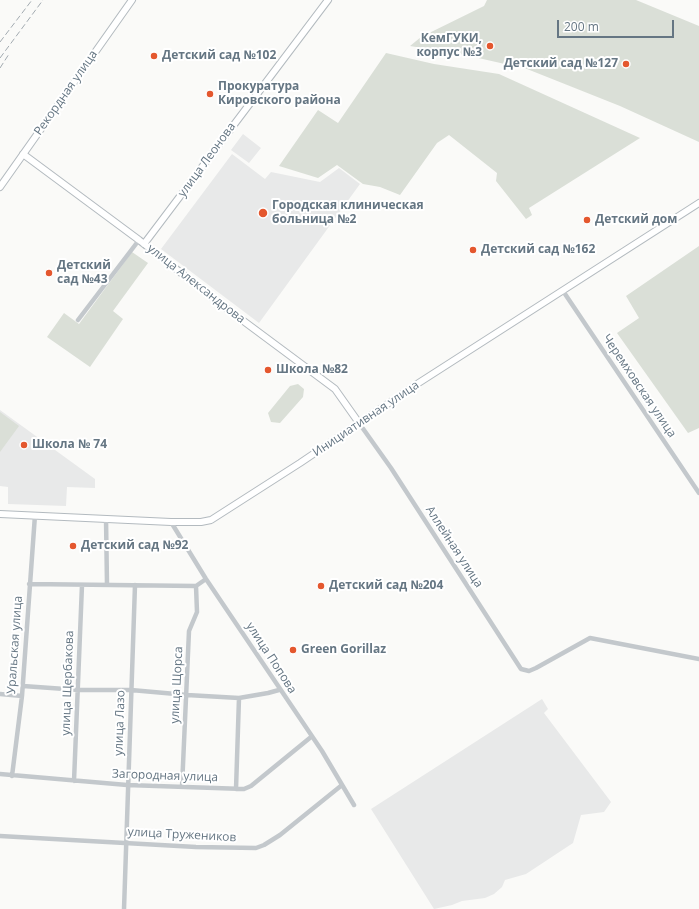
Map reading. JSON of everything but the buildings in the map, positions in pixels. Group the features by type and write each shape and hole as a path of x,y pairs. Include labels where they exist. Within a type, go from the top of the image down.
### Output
{"main road":[{"name":"Рекордная улица","path":"0,187 132,0"},
{"name":"улица Леонова","path":"141,242 328,0"},
{"name":"улица Александрова","path":"23,154 335,389 359,423"},
{"name":"Инициативная улица","path":"0,514 171,522 201,522 211,520 699,203"}],"street":[{"name":"улица Леонова","path":"78,320 141,242"},
{"name":"Черемховская улица","path":"563,292 699,493"},
{"name":"Аллейная улица","path":"359,423 521,669 529,671 536,668 590,638 699,659"},
{"name":"Уральская улица","path":"12,776 23,686 29,584 34,552 35,515"},
{"path":"106,518 107,585"},
{"name":"улица Попова","path":"171,522 206,579 342,784 354,805"},
{"path":"29,584 196,586 206,579"},
{"name":"улица Щербакова","path":"74,781 79,690 82,585"},
{"name":"улица Лазо","path":"124,909 125,843 135,585"},
{"name":"улица Щорса","path":"182,787 190,632 197,612 196,586"},
{"path":"23,686 79,690 131,690 239,698 268,694 279,690"},
{"path":"0,694 22,696"},
{"path":"236,789 239,698"},
{"name":"Загородная улица","path":"0,774 127,785 244,789 251,786 311,738"},
{"name":"улица Тружеников","path":"0,836 256,848 280,835 342,784"}],"shaded area":[{"path":"487,0 636,0 699,26 699,142 620,106 527,69 465,55 410,46 421,37 484,6"},
{"path":"386,53 434,64 499,74 640,138 529,208 532,215 526,219 496,181 497,173 449,135 437,143 400,195 380,187 363,184 337,165 318,178 279,166 318,110 338,123"},
{"path":"243,134 261,148 249,163 231,150"},
{"name":"Городская клиническая больница №2","path":"232,154 265,179 271,172 320,182 339,168 360,184 259,323 161,249"},
{"path":"699,246 699,428 688,433 617,333 639,318 626,296"},
{"path":"132,252 148,263 113,311 123,319 90,367 47,337 64,313 79,324"},
{"path":"298,384 304,389 303,397 280,423 271,422 268,413 290,386"},
{"name":"Школа № 74","path":"0,410 95,479 95,488 67,487 66,506 8,504 8,487 0,486"},
{"path":"0,412 19,426 0,452"},
{"path":"542,699 548,709 544,713 611,802 604,812 581,815 573,843 526,874 505,880 502,887 494,894 485,898 462,901 434,909 371,809"}],"railway":[{"path":"0,42 32,0"},
{"path":"0,58 43,0"},
{"path":"0,68 9,54"}],"place":[{"name":"КемГУКИ, корпус №3","path":"490,46"},
{"name":"Детский сад №102","path":"154,56"},
{"name":"Детский сад №127","path":"626,64"},
{"name":"Прокуратура Кировского района","path":"210,94"},
{"name":"Городская клиническая больница №2","path":"263,213"},
{"name":"Детский дом","path":"587,220"},
{"name":"Детский сад №162","path":"473,250"},
{"name":"Детский сад №43","path":"49,273"},
{"name":"Школа №82","path":"268,370"},
{"name":"Школа № 74","path":"24,445"},
{"name":"Детский сад №92","path":"73,546"},
{"name":"Детский сад №204","path":"321,586"},
{"name":"Green Gorillaz","path":"293,650"}]}
